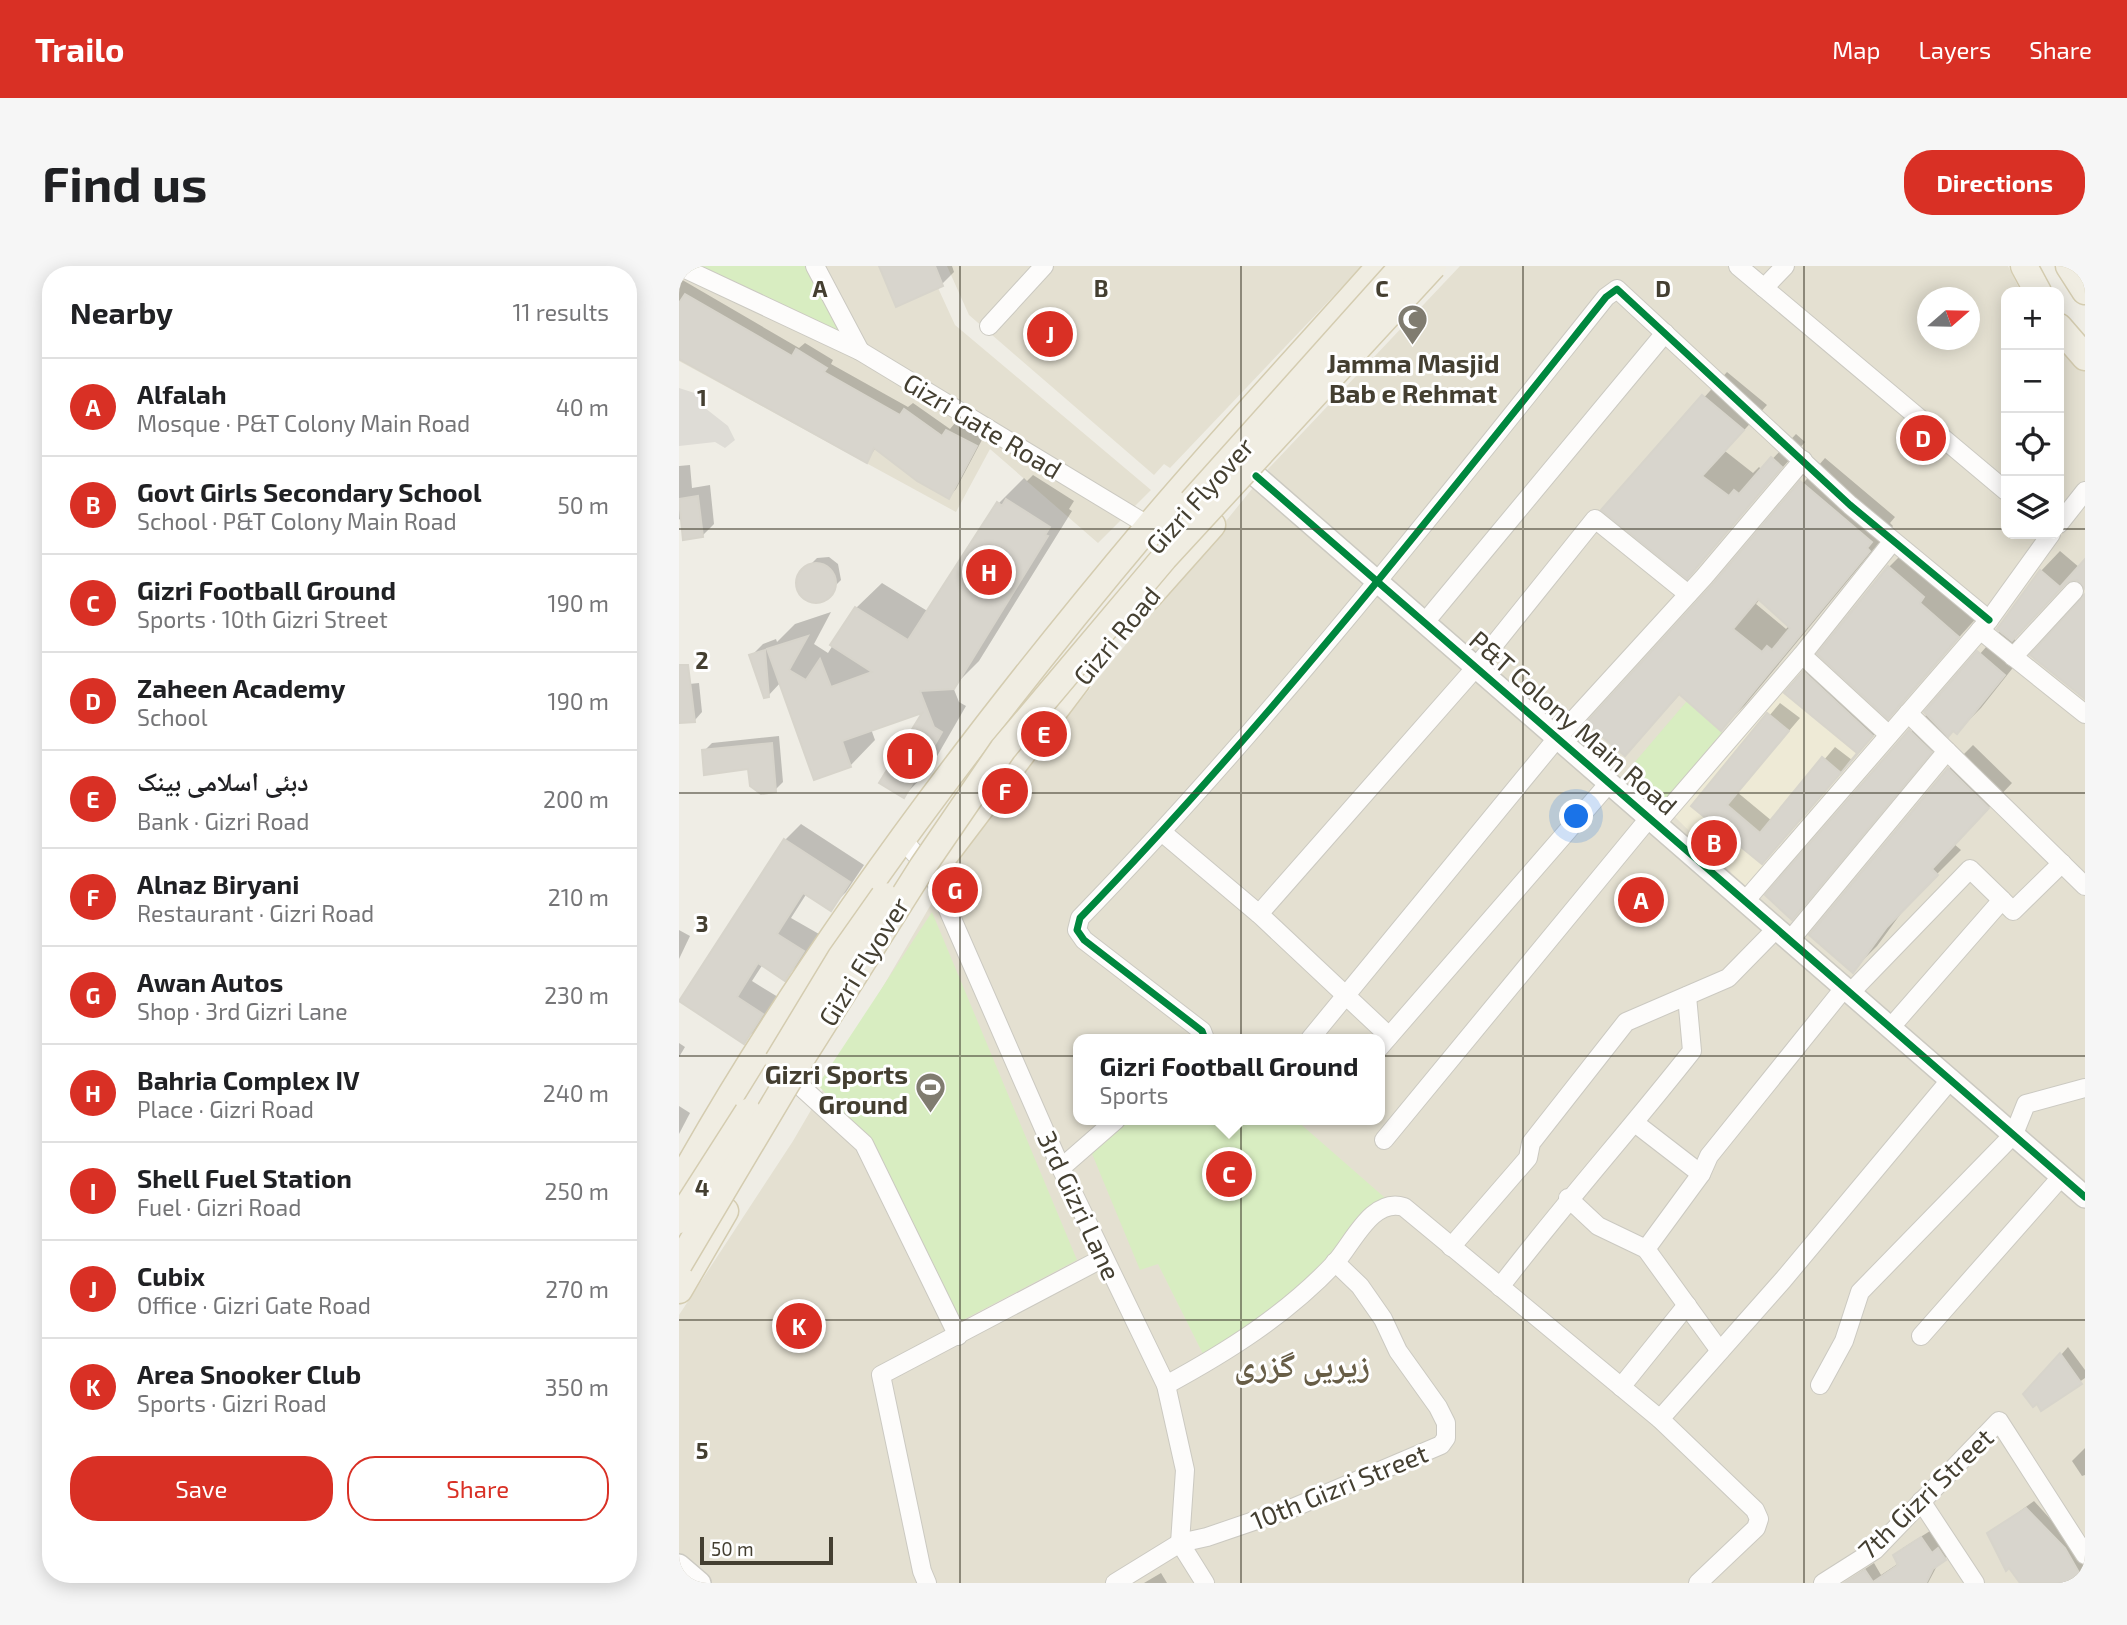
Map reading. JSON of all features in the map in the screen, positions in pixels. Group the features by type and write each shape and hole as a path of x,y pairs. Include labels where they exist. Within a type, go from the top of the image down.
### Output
{"main road":[{"name":"Gizri Road","path":"679,1184 731,1091 903,841 1023,680 1149,526 1380,266"},
{"name":"Gizri Flyover","path":"679,1220 732,1139 841,957 897,879 971,766 1058,654 1403,266"},
{"name":"Gizri Flyover","path":"679,1264 800,1059 923,866 1003,749 1164,558 1433,266"},
{"name":"Gizri Road","path":"679,1290 799,1084 932,873 1060,701 1183,557 1445,266"},
{"path":"2024,266 2035,287"},
{"path":"2069,266 2085,291"},
{"path":"2064,333 2085,357"}],"street":[{"name":"Gizri Gate Road","path":"679,266 860,351 1149,526 1183,557"},
{"path":"815,266 860,351"},
{"path":"989,326 1044,266"},
{"path":"1738,266 2001,487"},
{"path":"1764,288 1785,266"},
{"path":"1203,1034 1084,940 1077,930 1080,918 1163,833 1380,580 1606,297 1617,289 1985,625 2013,657 2081,704"},
{"path":"1426,621 1665,333"},
{"path":"1314,1034 1558,737 1688,594 1803,460"},
{"name":"P&T Colony Main Road","path":"1256,475 1380,580 2085,1197"},
{"path":"2064,518 2083,497"},
{"path":"1259,914 1477,666 1595,519 1688,594"},
{"path":"1746,900 1985,625 2047,539"},
{"path":"1384,1140 1654,820 1802,655 1892,542"},
{"path":"2013,657 2074,591"},
{"path":"1802,655 1889,734"},
{"path":"1908,713 2085,886"},
{"path":"1451,1247 1528,1158 1531,1143 1626,1022 1728,978 1784,934 1947,751"},
{"path":"1385,1041 1611,782"},
{"path":"1163,833 1259,914 1347,994 1378,1034"},
{"name":"3rd Gizri Lane","path":"903,841 932,873 1061,1168 1166,1385 1185,1471 1180,1543"},
{"path":"1646,1249 1701,1174 1709,1156 1848,990 1970,869 2014,911 2062,863"},
{"path":"1891,1027 2002,900"},
{"path":"1500,1287 1568,1198 1635,1123 1692,1051 1687,996"},
{"path":"1660,1419 1951,1080"},
{"path":"799,1084 864,1144 958,1336"},
{"path":"1820,1385 1844,1341 1860,1292 2014,1134 2026,1104 2085,1088"},
{"path":"1635,1123 1701,1174"},
{"path":"1061,1168 1110,1125"},
{"path":"1921,1336 2062,1176"},
{"path":"1568,1198 1598,1226 1646,1249 1720,1351"},
{"path":"1166,1385 1222,1355 1294,1302 1335,1262 1380,1208 1392,1204 1403,1207 1660,1419 1755,1510 1759,1519 1756,1528 1698,1583"},
{"path":"927,1583 922,1571 881,1375 1103,1258"},
{"name":"10th Gizri Street","path":"1115,1583 1180,1543 1207,1537 1294,1507 1441,1445 1446,1437 1446,1423 1438,1407 1398,1351 1383,1319 1360,1286 1335,1262"},
{"path":"1621,1387 1687,1305"},
{"name":"7th Gizri Street","path":"1823,1583 1875,1550 1999,1421 2085,1555"},
{"path":"1920,1501 1975,1583"},
{"path":"1180,1543 1205,1583"},
{"path":"679,1565 700,1583"}],"shaded area":[{"path":"679,266 928,266 955,325 1151,490 1098,543 990,449 956,512 679,361"},
{"path":"947,266 1362,266 1170,468 1164,464 1154,475 969,315"},
{"path":"1460,266 2008,266 2018,287 2001,287 2001,539 2064,539 2064,348 2085,366 2085,1583 679,1583 679,1315 793,1141 972,834 1269,468"},
{"path":"679,388 707,397 705,408 728,426 735,440 725,448 715,442 679,446"},
{"path":"1802,669 1876,739 1750,891 1673,815"}],"green space":[{"path":"679,266 816,266 860,351"},
{"path":"1687,701 1723,733 1663,802 1628,770"},
{"name":"Gizri Sports Ground","path":"932,912 1077,1260 957,1323 873,1146 818,1085"},
{"path":"1110,1125 1302,1125 1392,1204 1295,1302 1204,1356 1158,1264 1140,1270 1088,1144"}],"building":[{"path":"879,266 935,266 943,286 896,307"},
{"path":"685,294 792,356 796,349 827,368 824,372 900,415 904,409 942,436 946,430 977,446 949,499 917,481 874,448 867,463 679,359 679,303"},
{"path":"1702,395 1744,430 1702,476 1729,496 1734,490 1739,494 1771,457 1782,467 1687,579 1601,510"},
{"path":"1800,481 1872,542 1867,548 1870,551 1721,731 1679,694 1625,756 1586,723 1712,585","holes":["1758,599 1790,628 1772,650 1767,646 1762,652 1733,629"]},
{"path":"698,496 703,537 683,540 679,499"},
{"path":"1006,499 1050,527 1045,535 1048,536 954,689 920,691 934,727 942,732 904,798 879,783 922,713 842,741 851,767 814,780 767,649 808,636 789,670 806,680 820,659 831,687 872,672 830,645 855,607 908,640 997,502 1002,506"},
{"path":"2085,559 2085,589 2077,580 2066,583 2012,641 1997,629 2040,570 2060,587"},
{"path":"816,563 830,569 836,583 830,597 816,603 802,597 796,583 802,569"},
{"path":"1888,566 1924,597 1920,603 1959,637 1888,719 1817,654"},
{"path":"2085,594 2085,699 2030,655"},
{"path":"765,650 769,697 764,698 749,655"},
{"path":"1977,651 2005,675 1957,734 1953,731 1948,737 1924,712"},
{"path":"679,665 688,665 695,722 679,723"},
{"path":"1803,671 1873,736 1842,772 1857,753 1784,693"},
{"path":"1767,713 1789,731 1727,805 1760,833 1822,757 1841,773 1762,864 1691,806"},
{"path":"1909,730 1932,752 1792,920 1765,895"},
{"path":"772,743 776,792 761,794 750,786 748,769 704,775 702,750"},
{"path":"1948,768 1989,808 1932,869 1938,875 1887,927 1853,973 1809,935"},
{"path":"784,839 850,882 831,911 803,893 777,934 804,951 785,981 758,963 737,997 763,1014 744,1044 679,1001"},
{"path":"2060,1353 2082,1384 2041,1411 2037,1404 2033,1407 2023,1394"},
{"path":"2026,1508 2065,1548 2085,1583 2020,1583 2009,1568 2006,1571 1987,1533"},
{"path":"1921,1537 1932,1553 1938,1548 1946,1560 1933,1569 1926,1583 1844,1583 1865,1570 1873,1582 1898,1565 1893,1555"}],"cycle path":[{"path":"1203,1034 1084,940 1077,930 1080,918 1150,844 1285,692 1606,297 1617,289 1850,505 1989,620"},
{"path":"1256,476 2085,1197"}],"place":[{"name":"Cubix","path":"1050,334"},
{"name":"Jamma Masjid Bab e Rehmat","path":"1413,346"},
{"name":"Zaheen Academy","path":"1923,438"},
{"name":"Bahria Complex IV","path":"989,572"},
{"name":"دبئی اسلامی بینک","path":"1044,734"},
{"name":"Shell Fuel Station","path":"910,756"},
{"name":"Alnaz Biryani","path":"1005,791"},
{"name":"Govt Girls Secondary School","path":"1714,843"},
{"name":"Awan Autos","path":"955,890"},
{"name":"Alfalah","path":"1641,900"},
{"name":"Gizri Sports Ground","path":"931,1115"},
{"name":"Gizri Football Ground","path":"1229,1174"},
{"name":"Area Snooker Club","path":"799,1326"}],"district":[{"name":"زیریں گزری","path":"1302,1364"}]}
